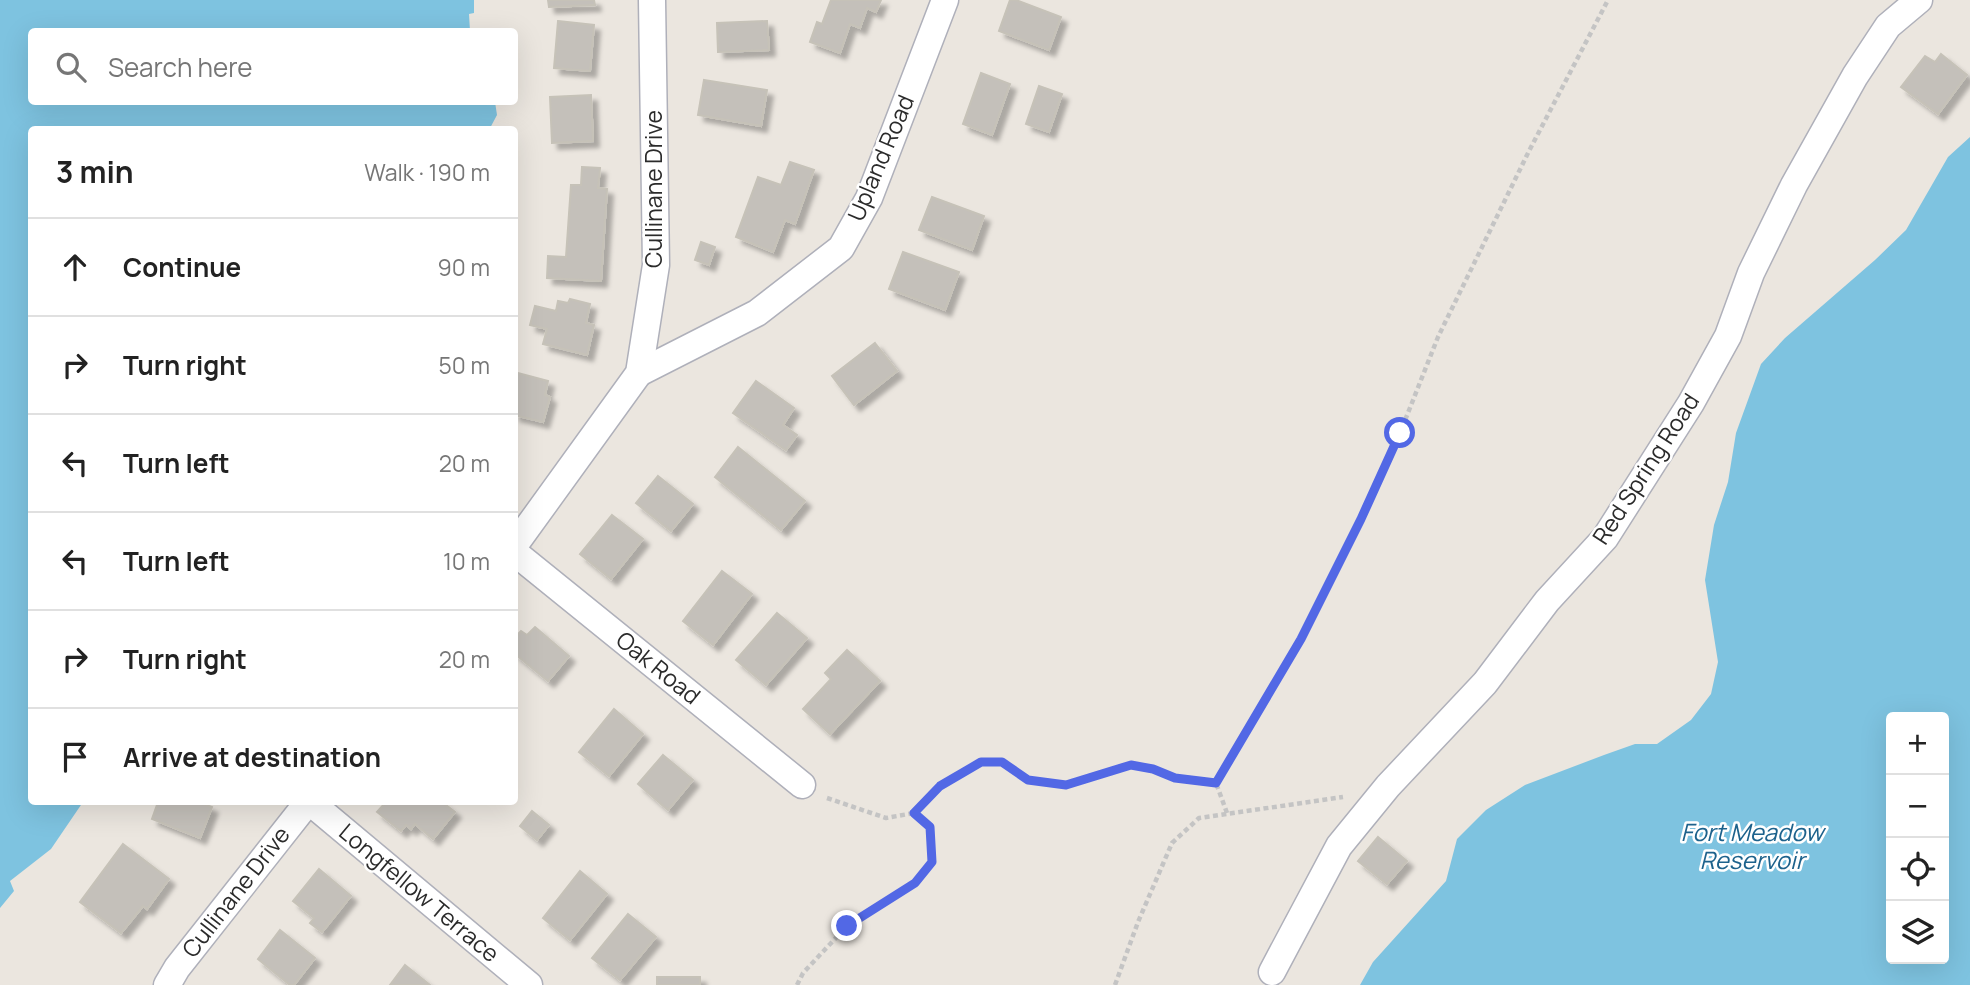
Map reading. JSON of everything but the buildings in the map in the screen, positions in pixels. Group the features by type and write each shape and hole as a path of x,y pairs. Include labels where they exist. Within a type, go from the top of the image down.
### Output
{"street":[{"name":"Cullinane Drive","path":"518,540 639,373 656,265 652,0"},
{"name":"Upland Road","path":"639,373 757,313 841,248 869,198 945,0"},
{"name":"Red Spring Road","path":"1272,972 1339,846 1379,798 1485,683 1547,601 1605,538 1691,403 1716,357 1751,273 1794,185 1855,76 1888,26 1919,0"},
{"name":"Oak Road","path":"518,555 802,785"},
{"name":"Cullinane Drive","path":"167,985 177,968 307,805"},
{"name":"Longfellow Terrace","path":"313,805 529,985"}],"path":[{"path":"1216,783 1301,639 1361,519 1400,433 1438,337 1529,150 1608,0"},
{"path":"802,785 835,802 886,818 914,813 940,786 981,762 1002,762 1028,780 1066,785 1131,765 1153,769 1175,778 1216,783"},
{"path":"1216,783 1227,813"},
{"path":"1115,985 1138,922 1172,843 1199,818 1337,797 1379,798"},
{"path":"797,985 803,973 847,926 915,883 932,862 930,827 914,813"}],"water":[{"path":"0,0 474,0 474,13 469,14 470,28 28,28 28,105 495,105 497,115 491,126 28,126 28,805 81,805 51,849 10,881 14,891 0,908"},
{"name":"Fort Meadow Reservoir","path":"1970,137 1970,985 1360,985 1373,962 1446,881 1457,839 1486,810 1525,785 1635,744 1657,744 1691,720 1711,694 1718,662 1705,580 1714,525 1728,482 1736,433 1761,364 1785,338 1906,230 1948,157"}],"route":[{"path":"847,926 915,883 932,862 930,827 914,813 940,786 981,762 1002,762 1028,780 1066,785 1131,765 1153,769 1175,778 1216,783 1301,639 1361,519 1400,433"}]}
